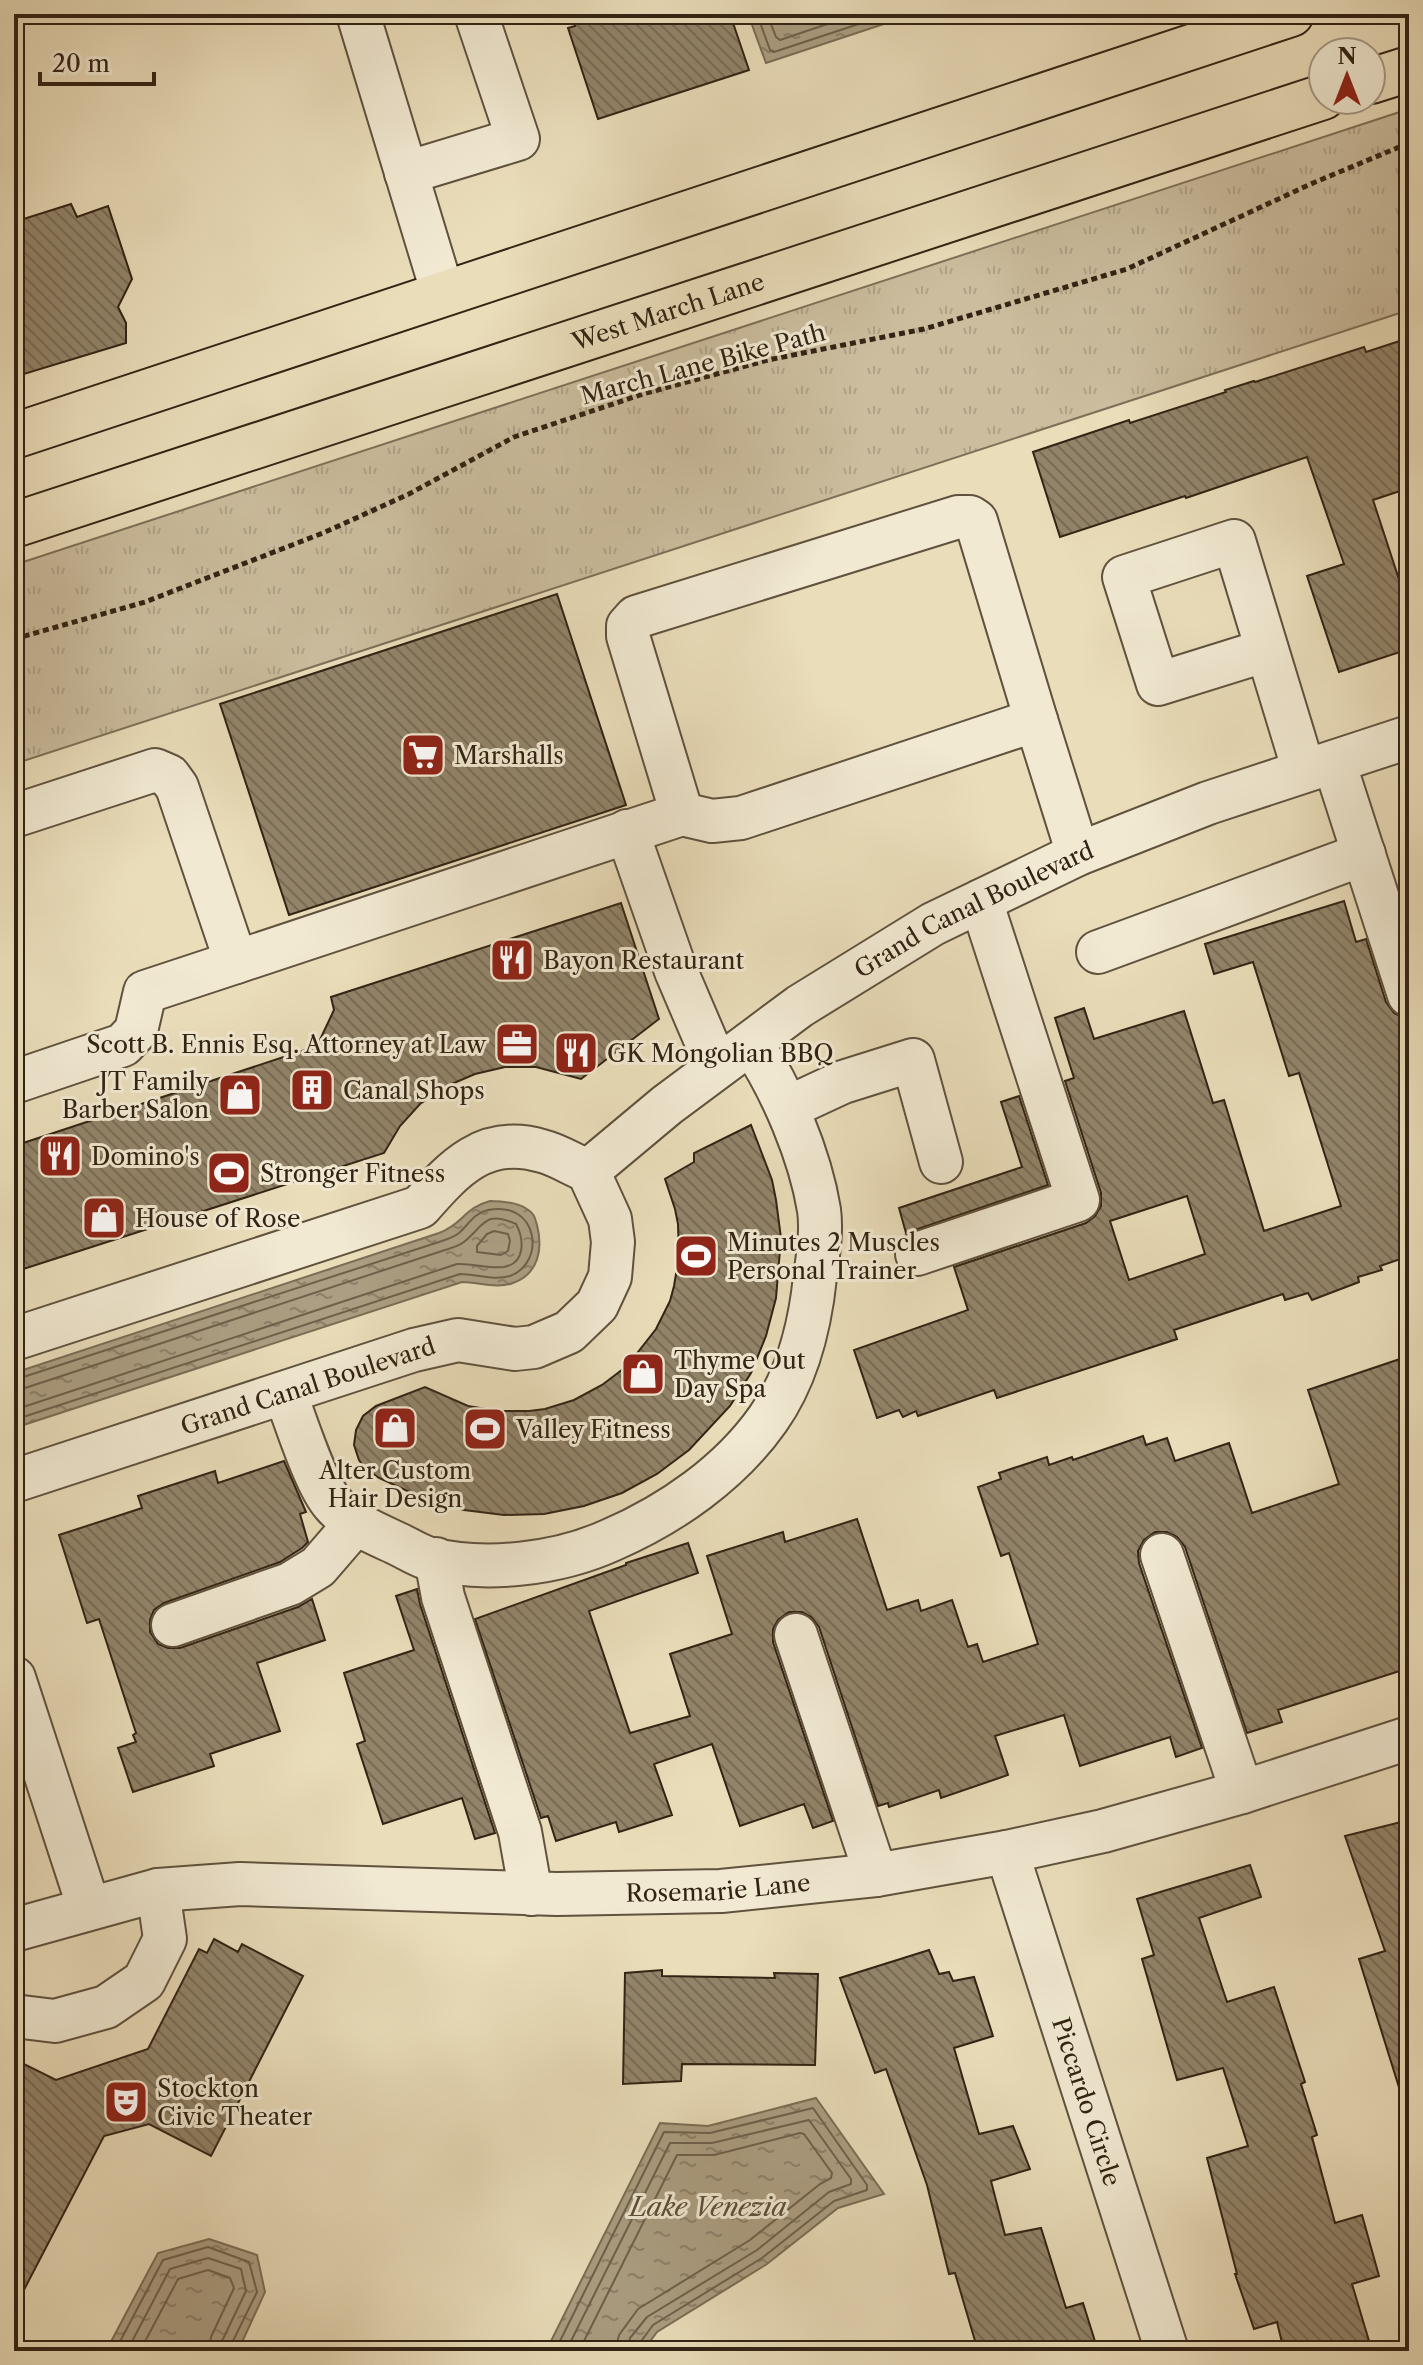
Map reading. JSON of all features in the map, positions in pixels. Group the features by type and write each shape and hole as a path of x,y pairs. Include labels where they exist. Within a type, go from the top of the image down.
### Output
{"main road":[{"path":"14,436 1270,17"},
{"path":"1387,76 1409,69"},
{"name":"West March Lane","path":"14,525 1307,102"}],"street":[{"path":"358,14 443,294"},
{"path":"406,173 518,139 476,14"},
{"path":"682,814 628,636 628,626 636,617 958,517 970,517 976,521 1078,854"},
{"path":"1267,650 1319,766 1364,854 1409,995"},
{"path":"14,1082 123,1045 136,1031 145,992 682,814 712,821 741,818 1036,720"},
{"name":"Grand Canal Boulevard","path":"14,1481 414,1350 458,1340 515,1349 534,1347 569,1332 597,1305 610,1277 613,1242 610,1219 588,1171 667,1105 800,1006 933,924 1078,854 1208,803 1409,737"},
{"path":"14,816 155,770 169,776 177,787 236,962"},
{"path":"627,831 676,971 717,1067"},
{"path":"1098,952 1364,854"},
{"path":"917,1254 1078,1200 981,901"},
{"path":"285,1393 318,1478 332,1504 356,1523 426,1558 470,1564 519,1563 559,1558 596,1547 648,1524 723,1469 768,1418 795,1367 812,1314 818,1249 820,1212 807,1164 771,1073 751,1043"},
{"path":"787,1108 843,1082 913,1060 941,1162"},
{"path":"14,1339 420,1207 450,1172 475,1155 493,1149 542,1151 588,1171"},
{"path":"173,1625 290,1584 318,1567 356,1523"},
{"path":"1162,1555 1242,1792"},
{"path":"436,1559 443,1597 520,1832 531,1894"},
{"path":"796,1635 876,1875"},
{"path":"14,1678 89,1908"},
{"name":"Rosemarie Lane","path":"16,1920 89,1908 158,1890 240,1884 531,1894 721,1891 876,1875 1103,1831 1242,1792 1409,1738"},
{"name":"Piccardo Circle","path":"1007,1852 1167,2351"},
{"path":"14,2016 55,2021 106,2007 144,1981 165,1939 158,1890"}],"path":[{"name":"March Lane Bike Path","path":"14,639 145,602 323,533 409,494 514,437 542,427 643,394 768,360 924,329 1127,269 1313,183 1409,143"}],"green space":[{"path":"1409,109 1409,310 14,764 14,565"}],"water":[{"path":"748,14 914,14 766,63"},
{"path":"490,1201 518,1205 535,1218 539,1251 534,1267 522,1279 501,1285 462,1282 14,1428 14,1373 439,1233 474,1208"},
{"name":"Lake Venezia","path":"816,2098 884,2194 838,2208 767,2264 657,2332 643,2351 546,2351 660,2123 708,2126"},
{"path":"209,2239 257,2255 265,2292 238,2351 106,2351 158,2253"}],"building":[{"path":"572,14 730,14 749,70 598,119 568,28 575,26"},
{"path":"71,204 77,217 108,206 132,279 118,307 126,323 126,343 14,377 14,222"},
{"path":"1409,338 1409,488 1373,500 1409,610 1409,649 1339,672 1307,576 1344,564 1307,457 1060,537 1033,452 1364,347 1366,352"},
{"name":"Marshalls","path":"557,594 626,805 289,915 220,704"},
{"path":"1344,901 1356,942 1366,939 1386,1002 1394,1013 1404,1018 1409,1034 1409,1256 1380,1266 1382,1270 1358,1277 1359,1282 1312,1300 1308,1293 1285,1300 1283,1294 1174,1330 1177,1339 997,1398 994,1390 918,1416 916,1411 903,1417 899,1410 877,1418 854,1350 968,1310 954,1267 1086,1223 1101,1206 1101,1193 1065,1081 1074,1078 1055,1018 1084,1008 1094,1039 1184,1011 1213,1103 1224,1100 1264,1231 1341,1206 1299,1073 1289,1076 1253,962 1214,974 1205,944","holes":["1187,1196 1205,1254 1129,1280 1110,1221"]},
{"name":"Canal Shops","path":"621,903 659,1019 581,1079 536,1067 505,1067 475,1074 447,1086 420,1104 400,1126 384,1153 14,1272 14,1146 317,1046 334,1010 331,997"},
{"path":"1019,1096 1048,1185 906,1233 899,1208 1022,1167 1001,1102"},
{"path":"751,1125 772,1180 776,1200 781,1238 776,1298 766,1336 751,1373 730,1406 689,1450 657,1474 622,1493 584,1506 544,1514 504,1515 464,1510 425,1499 379,1478 364,1467 354,1445 356,1430 363,1416 376,1406 425,1387 468,1406 498,1411 529,1411 574,1400 602,1385 627,1366 656,1329 674,1286 679,1256 678,1224 665,1179 694,1162 694,1153"},
{"path":"1409,1356 1409,1668 1278,1710 1282,1722 1247,1733 1185,1547 1177,1537 1167,1532 1155,1532 1144,1540 1138,1551 1139,1563 1202,1748 1176,1757 1170,1737 1080,1766 1064,1715 995,1736 1008,1775 941,1798 939,1790 889,1807 888,1803 878,1806 819,1627 802,1612 789,1612 778,1620 773,1629 773,1642 833,1821 813,1828 804,1804 740,1826 712,1744 654,1764 672,1815 619,1832 616,1822 556,1841 548,1816 541,1818 475,1619 688,1543 698,1573 589,1611 630,1733 690,1716 670,1654 732,1634 707,1556 783,1532 785,1542 857,1519 887,1610 918,1600 921,1611 952,1600 968,1647 977,1644 983,1662 1038,1644 1009,1553 1001,1556 978,1487 1001,1479 999,1473 1047,1457 1049,1465 1072,1457 1073,1460 1143,1436 1146,1445 1167,1438 1175,1461 1229,1443 1252,1513 1339,1484 1308,1390"},
{"path":"284,1461 306,1512 300,1514 308,1542 280,1562 164,1603 154,1610 150,1632 158,1644 180,1648 298,1607 312,1599 325,1640 257,1663 280,1731 210,1754 214,1766 133,1792 118,1748 136,1742 133,1735 136,1733 99,1619 87,1623 59,1535 142,1508 138,1496 215,1471 218,1483"},
{"path":"417,1589 495,1833 475,1839 462,1798 383,1824 357,1744 365,1741 344,1673 414,1650 396,1596"},
{"path":"1409,1820 1409,2096 1402,2097 1359,1959 1385,1951 1345,1836"},
{"path":"1250,1865 1261,1897 1199,1918 1227,2002 1274,1987 1305,2082 1301,2084 1317,2135 1312,2137 1335,2223 1362,2215 1379,2276 1352,2284 1372,2351 1284,2351 1277,2322 1254,2329 1235,2274 1207,2158 1248,2146 1223,2068 1177,2080 1142,1959 1154,1955 1137,1899"},
{"name":"Stockton Civic Theater","path":"214,1939 238,1952 242,1944 303,1976 211,2156 149,2124 104,2136 14,2309 14,2059 56,2080 148,2049 199,1949 207,1953"},
{"path":"929,1950 939,1974 949,1972 953,1981 974,1977 993,2036 954,2048 979,2134 1013,2126 1030,2169 991,2181 1005,2235 1041,2228 1066,2308 1083,2303 1098,2351 978,2351 955,2273 949,2274 927,2185 886,2069 875,2073 840,1978"},
{"path":"662,1970 662,1976 775,1978 774,1973 818,1974 815,2065 682,2064 681,2081 623,2084 625,1973"}],"place":[{"name":"Marshalls","path":"423,755"},
{"name":"Bayon Restaurant","path":"512,960"},
{"name":"Scott B. Ennis Esq. Attorney at Law","path":"517,1044"},
{"name":"GK Mongolian BBQ","path":"576,1053"},
{"name":"Canal Shops","path":"312,1090"},
{"name":"JT Family Barber Salon","path":"240,1095"},
{"name":"Domino's","path":"60,1156"},
{"name":"Stronger Fitness","path":"229,1173"},
{"name":"House of Rose","path":"104,1218"},
{"name":"Minutes 2 Muscles Personal Trainer","path":"696,1256"},
{"name":"Thyme Out Day Spa","path":"643,1374"},
{"name":"Alter Custom Hair Design","path":"395,1428"},
{"name":"Valley Fitness","path":"485,1429"},
{"name":"Stockton Civic Theater","path":"126,2102"}]}
